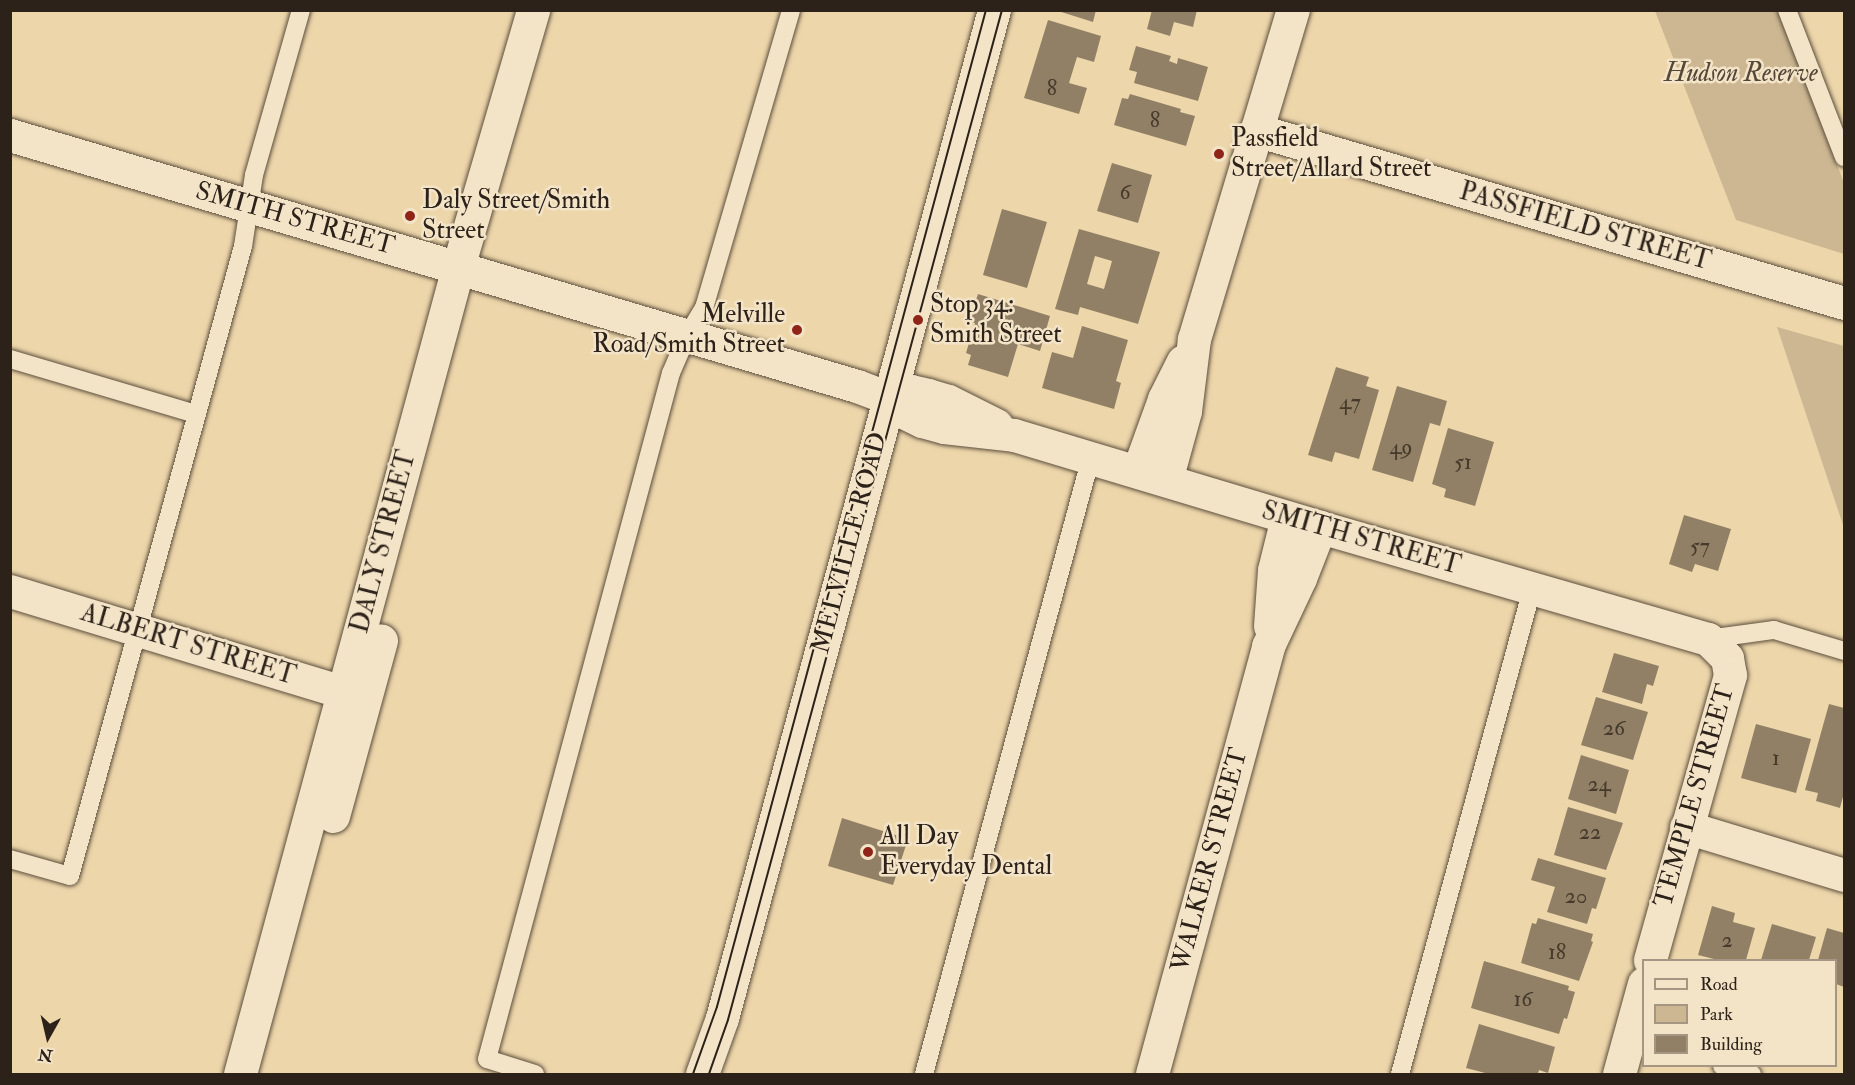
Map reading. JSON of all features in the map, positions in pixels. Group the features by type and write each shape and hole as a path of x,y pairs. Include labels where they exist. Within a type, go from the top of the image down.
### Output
{"street":[{"name":"DALY STREET","path":"264,1074 354,695 468,270 533,10"},
{"name":"DALY STREET","path":"468,270 555,10"},
{"name":"MELVILLE ROAD","path":"702,1074 722,1018 994,10"},
{"path":"1152,475 1164,399 1194,339 1293,10"},
{"name":"PASSFIELD STREET","path":"1256,130 1845,303"},
{"name":"SMITH STREET","path":"10,135 468,270 889,398 894,408 922,421 944,427 1014,435 1152,475 1287,518 1708,639"},
{"name":"WALKER STREET","path":"1269,646 1274,570 1287,518"},
{"name":"WALKER STREET","path":"1152,1074 1269,646 1320,527"},
{"name":"ALBERT STREET","path":"10,591 354,695"},
{"name":"TEMPLE STREET","path":"1650,959 1730,675 1727,658 1708,639"},
{"name":"DALY STREET","path":"240,1074 354,695"},
{"path":"1686,827 1845,875"},
{"path":"1619,1074 1636,1039 1642,997"}],"lane":[{"path":"10,859 70,876 243,246 254,176 301,10"},
{"path":"535,1074 487,1059 671,373 687,336 704,308 791,10"},
{"path":"1787,10 1845,157"},
{"path":"10,359 196,414"},
{"path":"924,1074 1091,457"},
{"path":"1400,1074 1532,589"},
{"path":"1708,639 1774,630 1845,651"},
{"path":"1729,1067 1752,1074"}],"green space":[{"name":"Hudson Reserve","path":"1655,11 1778,11 1844,183 1844,254 1736,220"},
{"path":"1777,327 1844,346 1844,528"}],"building":[{"path":"1055,10 1096,10 1093,22"},
{"path":"1152,10 1197,10 1193,27 1174,22 1170,36 1147,29"},
{"path":"1048,20 1101,36 1094,62 1077,57 1069,83 1087,88 1079,114 1024,98"},
{"path":"1136,46 1171,56 1169,61 1177,64 1178,58 1208,67 1198,101 1134,83 1137,72 1129,70"},
{"path":"1130,94 1181,109 1180,112 1195,116 1186,146 1114,125 1122,98 1128,99"},
{"path":"1112,163 1152,175 1138,223 1097,211"},
{"path":"1002,209 1047,222 1027,288 983,275"},
{"path":"1079,229 1160,252 1138,324 1080,307 1078,315 1055,309","holes":["1095,256 1112,261 1104,289 1087,284"]},
{"path":"978,294 1050,316 1040,351 1018,344 1008,377 968,365 971,355 966,353 975,323 969,321"},
{"path":"1082,326 1128,340 1116,381 1121,383 1114,409 1042,388 1052,352 1073,358"},
{"path":"1336,367 1369,377 1366,386 1379,390 1359,459 1335,452 1332,462 1308,455"},
{"path":"1397,386 1447,401 1440,426 1430,423 1413,482 1372,470"},
{"path":"1448,428 1494,442 1475,506 1444,497 1446,489 1432,484"},
{"path":"1684,515 1731,529 1718,571 1695,564 1692,572 1669,564"},
{"path":"1614,653 1659,666 1653,686 1647,684 1642,704 1602,692"},
{"path":"1596,697 1648,712 1633,760 1581,745"},
{"path":"1829,704 1844,708 1844,793 1840,808 1816,801 1818,793 1805,790"},
{"path":"1756,724 1811,739 1796,793 1741,778"},
{"path":"1581,755 1629,770 1616,814 1568,799"},
{"path":"1568,807 1623,823 1606,870 1554,855"},
{"name":"All Day Everyday Dental","path":"842,818 908,839 893,885 828,866"},
{"path":"1538,858 1606,878 1596,909 1592,908 1587,924 1547,912 1555,887 1531,880"},
{"path":"1712,906 1735,913 1733,922 1755,928 1746,959 1714,959 1698,955"},
{"path":"1538,918 1593,934 1591,941 1593,942 1579,981 1521,963 1532,923 1536,924"},
{"path":"1772,924 1816,937 1809,959 1761,959"},
{"path":"1827,928 1844,933 1844,987 1837,984 1837,959 1818,959"},
{"path":"1484,961 1569,986 1568,990 1575,992 1567,1019 1564,1018 1559,1034 1471,1008"},
{"path":"1479,1024 1555,1047 1548,1073 1539,1070 1538,1074 1489,1074 1466,1068"}],"tram line":[{"path":"693,1074 717,1007 986,10"},
{"path":"709,1074 728,1020 1002,10"}],"place":[{"name":"Passfield Street/Allard Street","path":"1219,154"},
{"name":"Daly Street/Smith Street","path":"410,216"},
{"name":"Stop 34: Smith Street","path":"918,320"},
{"name":"Melville Road/Smith Street","path":"797,330"},
{"name":"All Day Everyday Dental","path":"868,852"}]}
